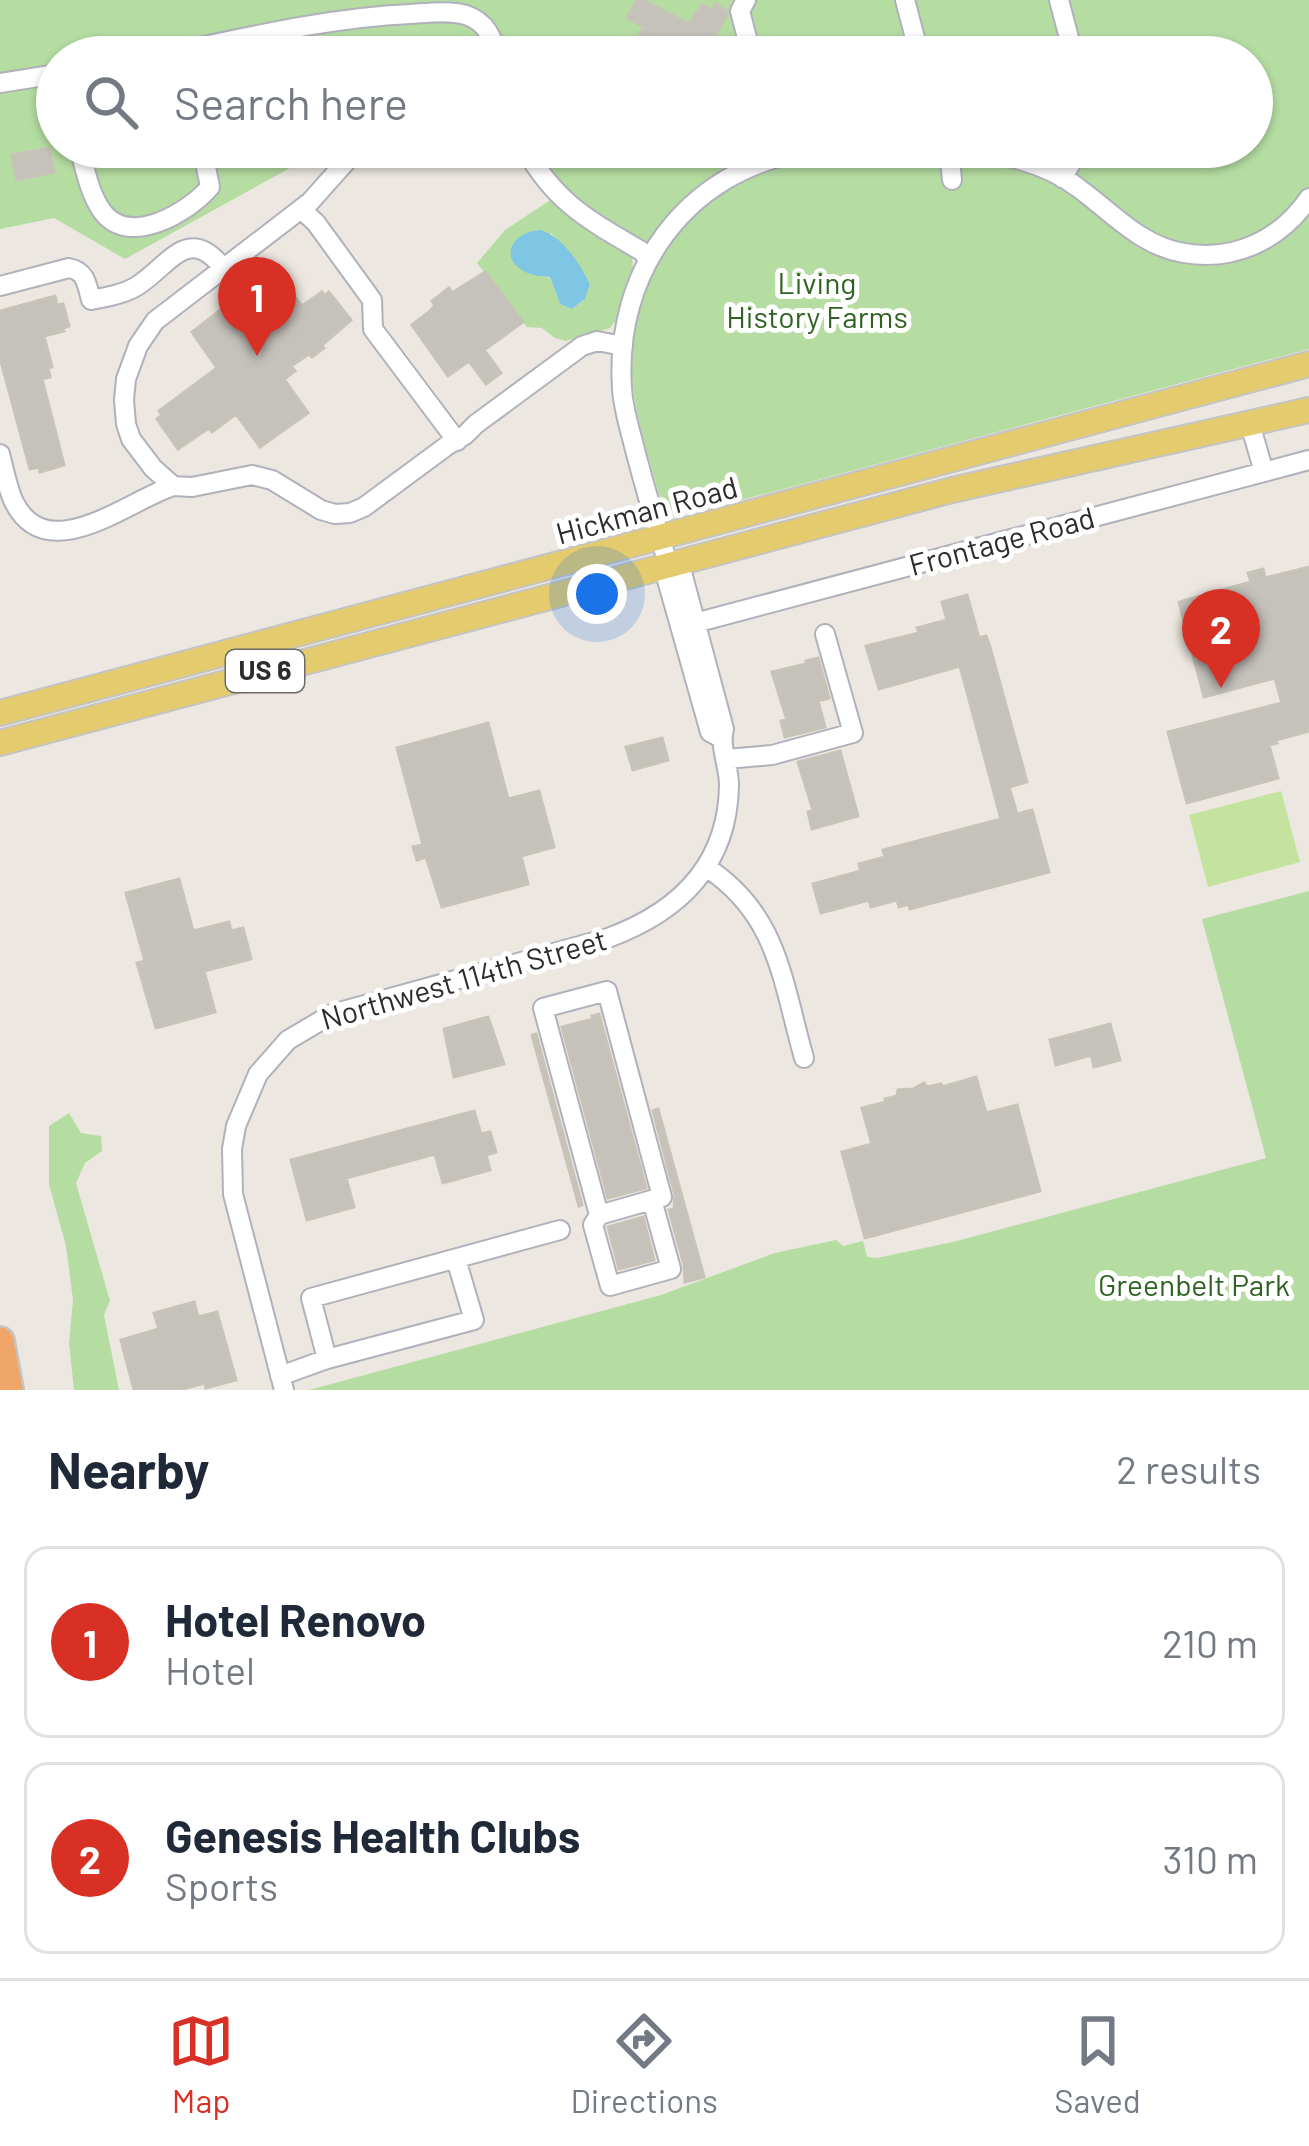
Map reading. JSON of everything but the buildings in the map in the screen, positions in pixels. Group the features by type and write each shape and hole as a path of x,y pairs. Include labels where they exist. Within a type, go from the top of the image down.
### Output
{"highway":[{"path":"0,1341 9,1390"}],"main road":[{"name":"Hickman Road","path":"0,743 1309,364"},
{"name":"Hickman Road","path":"0,713 664,551 1309,410"}],"street":[{"path":"746,0 740,11 747,36"},
{"path":"904,0 914,36"},
{"path":"1059,0 1068,36"},
{"path":"255,36 382,8 455,6 493,36"},
{"path":"0,83 36,77"},
{"path":"85,168 102,212 117,225 135,227 196,204 210,187 206,168"},
{"path":"173,486 131,439 124,412 126,380 138,346 155,321 301,209 341,168"},
{"path":"538,168 573,210 643,252 647,259"},
{"path":"739,168 740,172"},
{"path":"721,738 710,732 668,580 624,409 621,373 630,302 647,259 688,208 748,168"},
{"path":"781,168 785,182"},
{"path":"948,168 952,180"},
{"path":"1045,168 1135,234 1186,254 1222,254 1262,242 1290,221 1309,198"},
{"path":"1062,178 1068,168"},
{"path":"301,209 372,300 373,329 457,442"},
{"path":"0,286 73,268 84,277 91,300 137,286 179,251 194,247 214,256 223,268"},
{"path":"0,454 20,512 39,527 57,532 84,527 173,486 192,487 252,475 283,485 327,513 350,513 457,442 589,342 623,346"},
{"path":"1250,424 1264,472"},
{"name":"Frontage Road","path":"695,623 1309,460"},
{"path":"664,551 683,576 724,729 728,799 722,831 706,867 733,885 764,925 804,1058"},
{"path":"726,759 772,755 853,733 825,634"},
{"name":"Northwest 114th Street","path":"282,1383 240,1228 231,1171 242,1108 258,1074 275,1053 302,1029 348,1008 634,928 670,907 706,867"},
{"path":"599,1215 543,1008 607,991 662,1197 599,1215 593,1225 610,1286 671,1269 652,1200"},
{"path":"327,1359 311,1298 560,1230"},
{"path":"282,1383 327,1359 474,1320 456,1259"}],"green space":[{"name":"Living History Farms","path":"0,0 1309,0 1309,349 693,513 673,512 661,502 637,413 634,333 653,270 559,186 547,168 1273,168 1273,36 36,36 36,168 289,168 125,259 54,218 0,229"},
{"path":"552,199 592,232 627,252 633,267 610,328 566,341 542,328 527,327 477,263 505,230","holes":["551,233 590,284 583,301 572,309 560,304 550,278 527,273"]},
{"path":"1281,791 1300,862 1208,887 1189,815"},
{"name":"Greenbelt Park","path":"1309,891 1309,1390 309,1390 661,1295 775,1253 836,1240 843,1246 863,1241 867,1257 877,1258 1266,1158 1202,919"},
{"path":"69,1113 81,1133 101,1136 102,1151 85,1163 76,1183 110,1301 104,1315 119,1390 74,1390 69,1343 73,1300 66,1246 49,1184 49,1126"}],"water":[{"path":"541,230 564,245 590,284 585,299 572,309 560,304 550,277 530,274 513,262 515,241"}],"place":[{"name":"Hotel Renovo","path":"257,356"},
{"name":"Genesis Health Clubs","path":"1221,688"}]}
